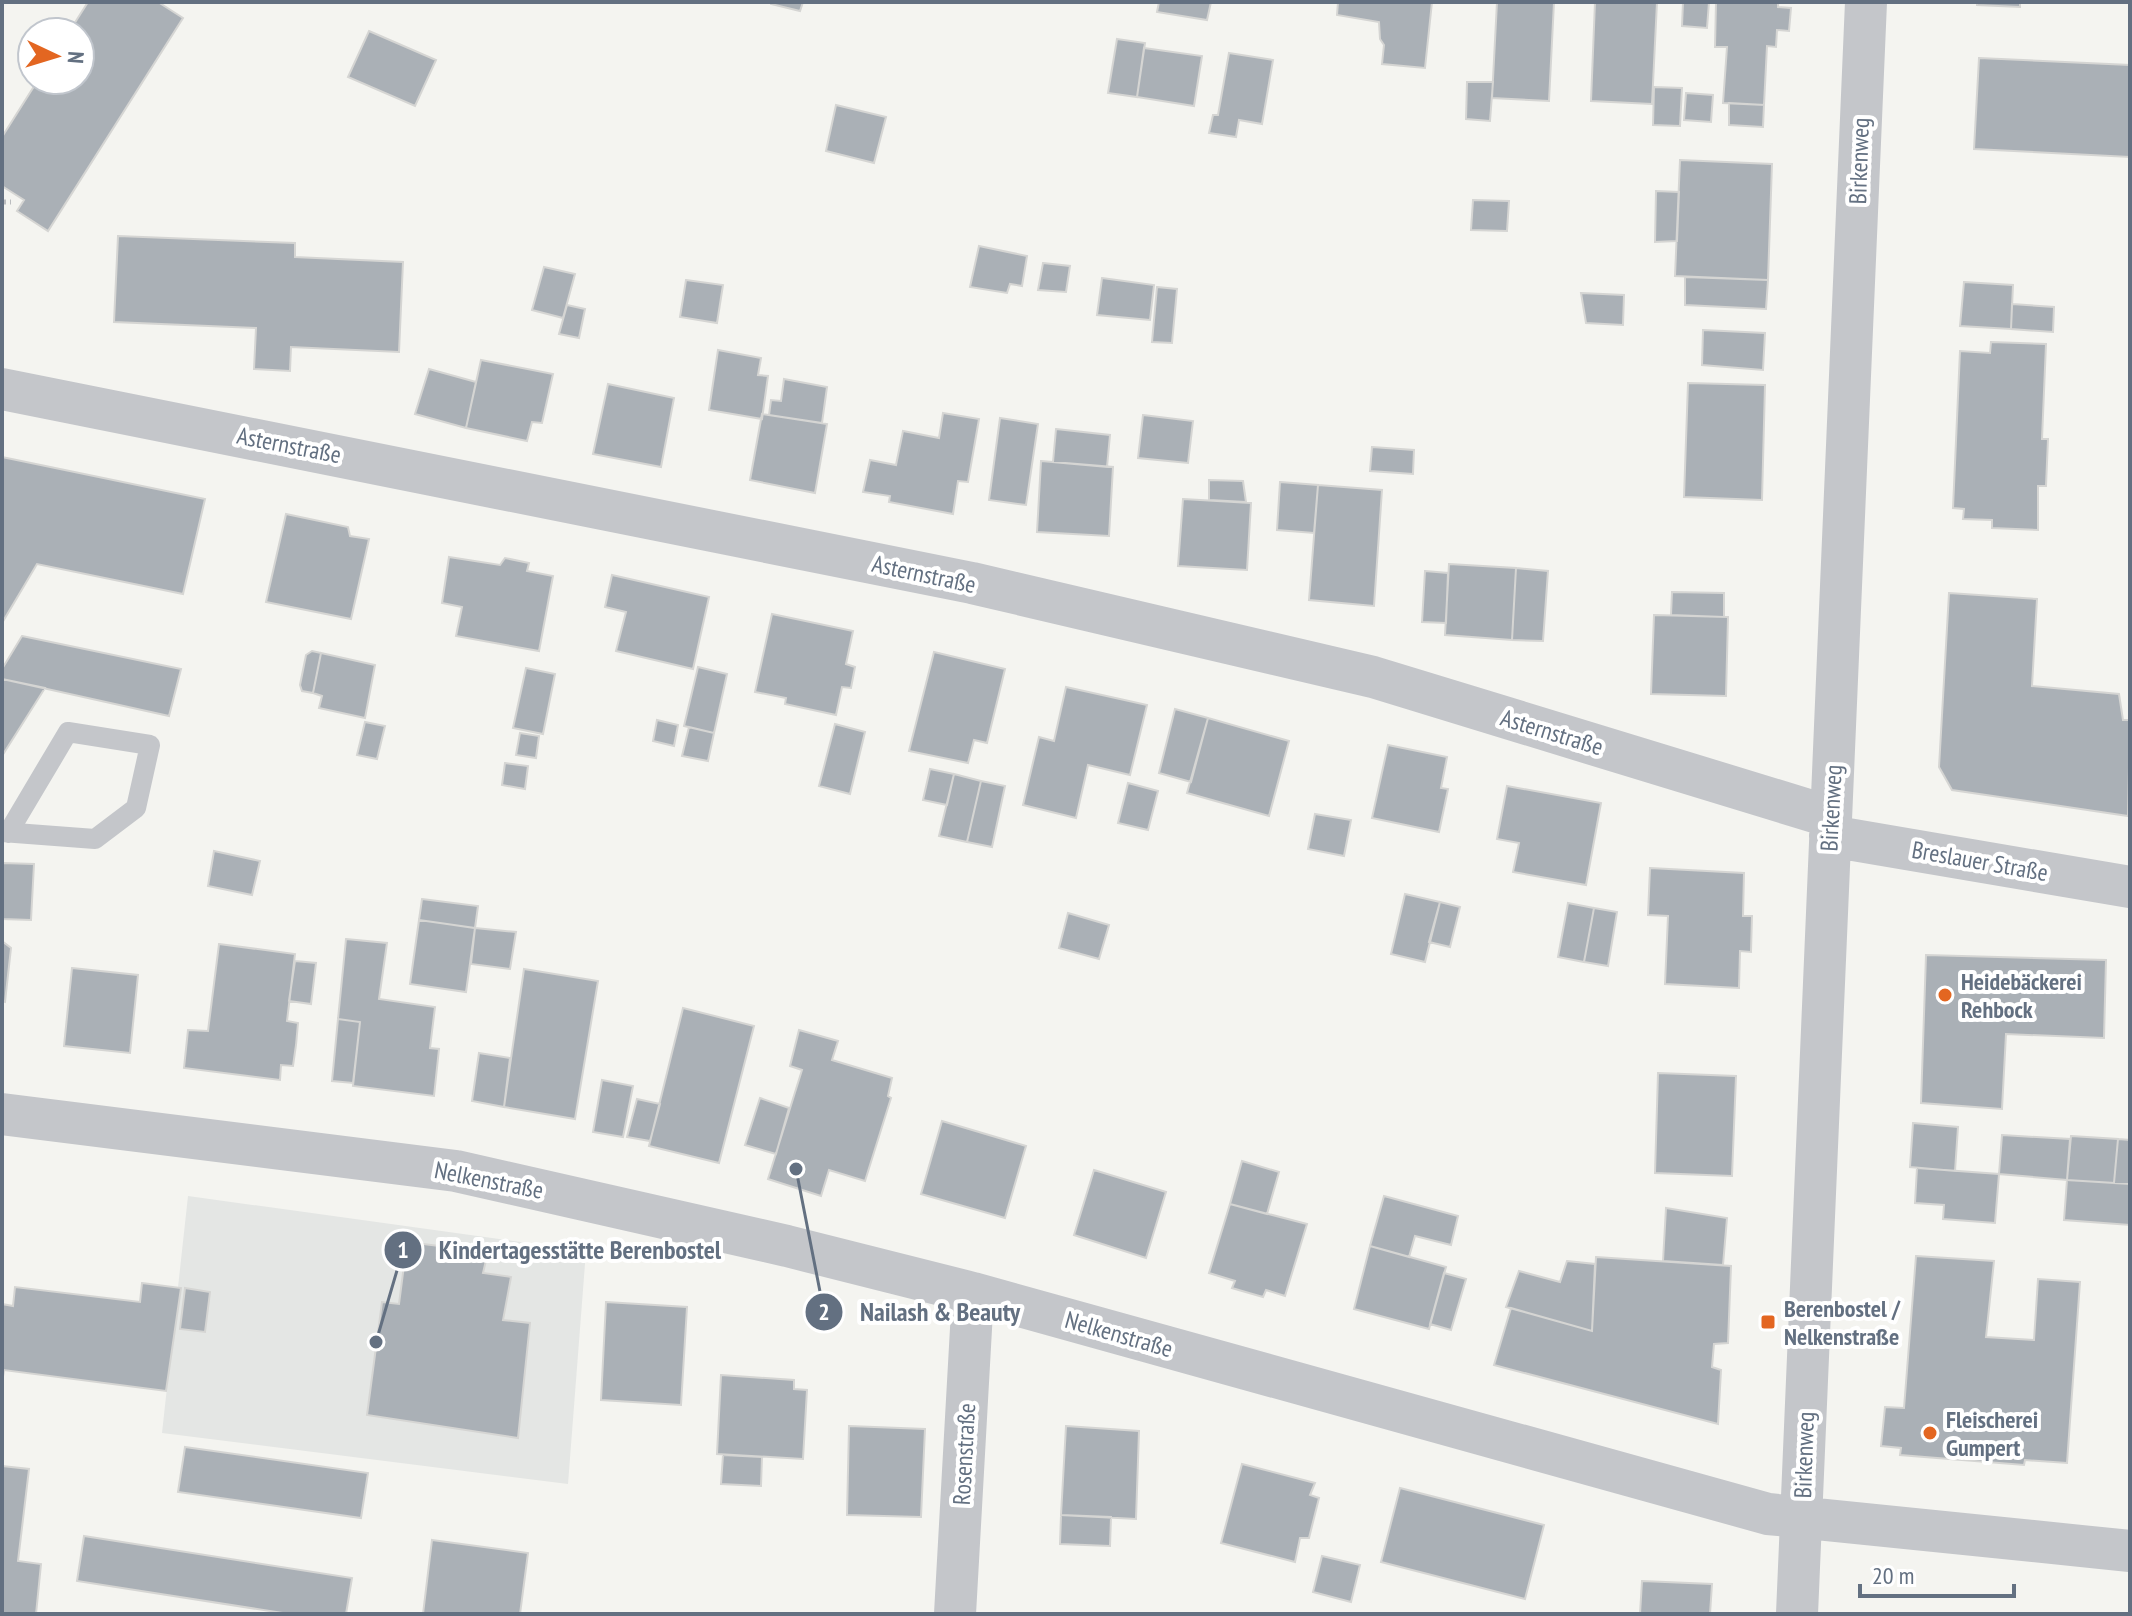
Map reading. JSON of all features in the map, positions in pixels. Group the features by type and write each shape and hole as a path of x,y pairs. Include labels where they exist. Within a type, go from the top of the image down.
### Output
{"street":[{"name":"Birkenweg","path":"1797,1614 1866,2"},
{"name":"Asternstraße","path":"2,389 956,580 1373,677 1830,826"},
{"name":"Breslauer Straße","path":"1830,826 2130,887"},
{"name":"Nelkenstraße","path":"2,1114 456,1171 787,1246 973,1293 1755,1511 2130,1551"},
{"name":"Rosenstraße","path":"955,1614 973,1293"}],"lane":[{"path":"68,732 150,745 136,808 95,839 5,833 68,732"}],"path":[{"path":"2,202 11,202"}],"shaded area":[{"path":"188,1196 586,1251 568,1484 162,1433"}],"building":[{"path":"88,2 158,2 183,18 48,231 17,211 24,200 2,186 2,137 28,96 96,96 96,16 79,16"},
{"path":"771,2 803,2 800,11"},
{"path":"1159,2 1211,2 1207,20 1157,12"},
{"path":"1338,2 1432,2 1425,68 1382,64 1384,45 1380,39 1379,22 1337,15"},
{"path":"1497,2 1554,2 1549,101 1492,98"},
{"path":"1595,2 1657,2 1652,104 1591,101"},
{"path":"1683,2 1709,2 1707,28 1682,26"},
{"path":"1716,2 1778,2 1778,7 1791,8 1789,31 1777,30 1776,47 1767,46 1764,105 1723,103 1727,47 1715,47"},
{"path":"1977,2 2020,2 2020,7 1977,5"},
{"path":"369,31 436,60 415,106 348,77"},
{"path":"1117,39 1145,43 1137,97 1108,93"},
{"path":"1144,48 1202,56 1194,106 1137,97"},
{"path":"1229,53 1273,60 1262,124 1239,120 1236,137 1209,133 1213,115 1218,115"},
{"path":"1979,58 2130,65 2130,157 1974,149"},
{"path":"1467,82 1493,82 1490,121 1466,119"},
{"path":"1654,87 1682,88 1680,126 1653,125"},
{"path":"1686,93 1713,95 1711,122 1684,120"},
{"path":"1729,103 1764,105 1763,127 1729,125"},
{"path":"836,105 886,117 874,163 826,151"},
{"path":"1680,160 1772,164 1768,280 1675,276"},
{"path":"1656,191 1679,192 1677,241 1655,242"},
{"path":"1473,200 1509,201 1507,231 1471,230"},
{"path":"118,236 295,243 295,257 403,262 399,352 291,347 290,371 254,369 256,328 114,322"},
{"path":"979,246 1027,256 1022,286 1010,284 1007,293 970,287"},
{"path":"1043,263 1070,266 1066,292 1038,290"},
{"path":"544,267 575,274 563,318 532,310"},
{"path":"1685,277 1768,280 1766,309 1685,305"},
{"path":"1102,278 1154,285 1150,320 1097,315"},
{"path":"686,280 723,285 717,323 680,317"},
{"path":"1964,282 2013,285 2011,329 1960,326"},
{"path":"1157,287 1177,289 1172,343 1152,342"},
{"path":"1581,293 1624,295 1623,325 1586,323"},
{"path":"2012,304 2054,307 2053,332 2011,329"},
{"path":"567,305 585,309 579,338 559,334"},
{"path":"1703,330 1765,333 1763,370 1702,365"},
{"path":"1991,342 2046,344 2042,439 2048,439 2046,486 2038,486 2038,530 1992,528 1992,520 1963,519 1964,509 1953,508 1960,351 1990,353"},
{"path":"718,350 761,358 758,375 768,376 762,419 709,410"},
{"path":"481,360 553,374 542,423 532,422 527,441 466,428"},
{"path":"429,369 476,382 466,428 415,414"},
{"path":"784,379 827,387 822,423 769,415 771,400 781,401"},
{"path":"1688,383 1765,385 1762,500 1684,497"},
{"path":"608,384 674,398 661,467 593,454"},
{"path":"943,413 979,419 968,482 958,481 953,514 889,502 890,496 863,492 870,460 896,465 903,431 939,438"},
{"path":"762,414 827,424 815,493 750,480"},
{"path":"1143,415 1193,421 1188,463 1138,458"},
{"path":"1000,418 1038,424 1026,505 989,500"},
{"path":"1056,429 1110,435 1107,467 1053,462"},
{"path":"1372,447 1414,450 1413,474 1370,471"},
{"path":"2,457 205,499 183,594 37,564 2,623"},
{"path":"1041,461 1113,467 1109,536 1037,532"},
{"path":"1209,480 1243,481 1246,502 1209,500"},
{"path":"1280,482 1318,485 1314,533 1277,530"},
{"path":"1318,485 1382,490 1374,606 1309,600"},
{"path":"1183,499 1251,503 1247,570 1178,566"},
{"path":"286,514 348,527 350,536 369,539 351,619 266,602"},
{"path":"449,557 500,565 505,558 529,563 527,571 553,576 539,651 456,636 462,607 442,603"},
{"path":"1449,564 1516,568 1512,640 1445,635"},
{"path":"1516,568 1548,571 1543,641 1512,640"},
{"path":"1425,571 1448,573 1446,623 1422,622"},
{"path":"612,575 709,597 693,669 616,651 626,612 605,607"},
{"path":"1672,592 1724,593 1724,617 1671,615"},
{"path":"1949,593 2037,599 2032,686 2119,694 2123,720 2130,720 2128,816 1952,790 1939,767"},
{"path":"772,614 853,631 846,664 855,667 851,688 842,687 836,715 785,704 786,698 755,692"},
{"path":"1654,615 1728,617 1726,696 1651,694"},
{"path":"22,636 181,669 169,716 2,679 2,669"},
{"path":"312,651 321,653 313,693 302,691 300,685 306,655"},
{"path":"934,652 1005,669 987,743 974,740 968,763 909,751"},
{"path":"321,653 375,665 365,718 319,708 322,696 313,693"},
{"path":"698,667 727,674 714,733 684,726"},
{"path":"526,668 555,674 543,734 513,728"},
{"path":"2,679 45,688 2,756"},
{"path":"1066,687 1147,705 1130,775 1088,765 1076,818 1023,805 1039,737 1054,741"},
{"path":"1175,709 1208,718 1191,782 1159,773"},
{"path":"1208,718 1289,741 1269,816 1187,793"},
{"path":"657,720 678,725 674,746 653,741"},
{"path":"365,722 385,726 377,759 357,755"},
{"path":"835,724 865,732 850,794 819,786"},
{"path":"689,727 714,733 708,761 682,756"},
{"path":"520,733 539,736 536,758 516,755"},
{"path":"1388,745 1447,757 1441,788 1448,789 1439,832 1372,818"},
{"path":"505,763 528,766 525,789 502,785"},
{"path":"930,769 954,774 947,805 923,800"},
{"path":"954,774 981,781 967,842 939,836"},
{"path":"981,781 1005,786 992,847 967,842"},
{"path":"1128,783 1158,791 1148,830 1118,823"},
{"path":"1507,786 1601,803 1586,885 1513,872 1519,843 1497,839"},
{"path":"1315,814 1351,820 1344,856 1308,849"},
{"path":"214,851 260,861 252,895 208,886"},
{"path":"2,863 34,864 31,920 2,919"},
{"path":"1650,868 1744,873 1743,916 1752,916 1751,952 1740,951 1739,988 1665,984 1668,916 1648,915"},
{"path":"1405,894 1440,902 1425,962 1391,954"},
{"path":"422,899 478,906 475,928 419,920"},
{"path":"1440,902 1460,907 1450,947 1429,942"},
{"path":"1568,903 1594,908 1584,962 1558,957"},
{"path":"1594,908 1617,912 1608,966 1584,962"},
{"path":"1068,913 1109,925 1099,959 1059,948"},
{"path":"419,920 475,928 466,992 410,984"},
{"path":"475,928 516,932 510,969 471,964"},
{"path":"346,939 387,943 379,999 435,1007 430,1048 439,1049 434,1096 353,1086 360,1022 338,1019"},
{"path":"2,941 11,948 5,1002 2,1001"},
{"path":"219,944 295,954 287,1021 298,1023 296,1045 293,1066 281,1065 280,1080 184,1068 188,1030 208,1031"},
{"path":"1926,955 2106,960 2104,1038 2006,1034 2002,1109 1921,1103"},
{"path":"295,961 316,963 311,1004 289,1001"},
{"path":"72,968 138,975 130,1053 64,1046"},
{"path":"524,969 598,981 575,1119 504,1107"},
{"path":"683,1008 754,1026 719,1163 649,1146"},
{"path":"338,1019 360,1022 353,1083 332,1081"},
{"path":"799,1030 838,1041 832,1060 892,1078 888,1096 891,1098 865,1181 829,1170 821,1196 768,1179 802,1070 790,1066"},
{"path":"479,1053 510,1058 504,1107 472,1101"},
{"path":"1658,1073 1736,1076 1732,1176 1655,1173"},
{"path":"602,1080 633,1086 623,1137 593,1132"},
{"path":"760,1098 789,1108 776,1154 745,1145"},
{"path":"637,1099 660,1104 650,1141 627,1137"},
{"path":"942,1121 1026,1146 1005,1218 921,1194"},
{"path":"1913,1123 1958,1127 1955,1171 1910,1167"},
{"path":"2002,1135 2070,1139 2067,1180 1999,1174"},
{"path":"2071,1136 2118,1139 2114,1183 2067,1180"},
{"path":"2118,1139 2130,1140 2130,1184 2114,1183"},
{"path":"1242,1161 1279,1172 1267,1214 1230,1204"},
{"path":"1917,1168 1999,1174 1995,1223 1943,1219 1944,1205 1915,1203"},
{"path":"1094,1170 1166,1192 1146,1258 1074,1235"},
{"path":"2067,1180 2130,1184 2130,1225 2064,1220"},
{"path":"1384,1196 1458,1216 1451,1245 1415,1236 1409,1257 1370,1246"},
{"path":"1230,1204 1307,1224 1285,1296 1266,1290 1263,1297 1232,1288 1235,1281 1209,1273"},
{"path":"1666,1208 1727,1218 1723,1265 1663,1261"},
{"path":"407,1242 488,1252 483,1273 511,1277 503,1320 530,1323 518,1438 367,1415 382,1302 399,1304"},
{"path":"1370,1246 1446,1267 1429,1329 1354,1309"},
{"path":"1916,1256 1994,1261 1986,1337 2034,1340 2038,1279 2080,1282 2067,1463 2025,1460 2024,1465 1900,1455 1901,1448 1881,1446 1885,1407 1904,1408"},
{"path":"1596,1257 1731,1266 1728,1343 1714,1344 1712,1367 1721,1370 1718,1424 1494,1365 1511,1308 1592,1331"},
{"path":"1567,1261 1595,1264 1592,1331 1506,1307 1519,1271 1560,1282"},
{"path":"1444,1273 1466,1279 1451,1330 1430,1324"},
{"path":"142,1283 181,1288 166,1391 4,1370 2,1383 2,1304 13,1306 15,1287 140,1302"},
{"path":"185,1288 210,1292 205,1332 180,1329"},
{"path":"606,1302 687,1307 681,1405 601,1400"},
{"path":"721,1375 794,1380 794,1389 807,1390 803,1459 717,1454"},
{"path":"849,1426 925,1429 921,1517 847,1515"},
{"path":"1066,1426 1139,1431 1136,1519 1061,1515"},
{"path":"185,1447 368,1473 361,1518 178,1492"},
{"path":"723,1455 762,1457 761,1486 721,1484"},
{"path":"1242,1464 1315,1483 1310,1495 1319,1498 1309,1538 1300,1538 1295,1562 1221,1543"},
{"path":"2,1466 29,1469 18,1561 41,1564 36,1614 2,1614"},
{"path":"1400,1488 1544,1525 1525,1599 1381,1562"},
{"path":"1061,1515 1111,1517 1110,1546 1060,1544"},
{"path":"84,1536 352,1578 346,1614 289,1614 77,1581"},
{"path":"432,1540 528,1553 520,1614 423,1614"},
{"path":"1322,1556 1360,1565 1351,1602 1313,1592"},
{"path":"1642,1581 1712,1584 1710,1614 1640,1614"}],"place":[{"name":"Heidebäckerei Rehbock","path":"1945,995"},
{"name":"Nailash & Beauty","path":"796,1169"},
{"name":"Berenbostel / Nelkenstraße","path":"1768,1322"},
{"name":"Kindertagesstätte Berenbostel","path":"376,1342"},
{"name":"Fleischerei Gumpert","path":"1930,1433"}]}
